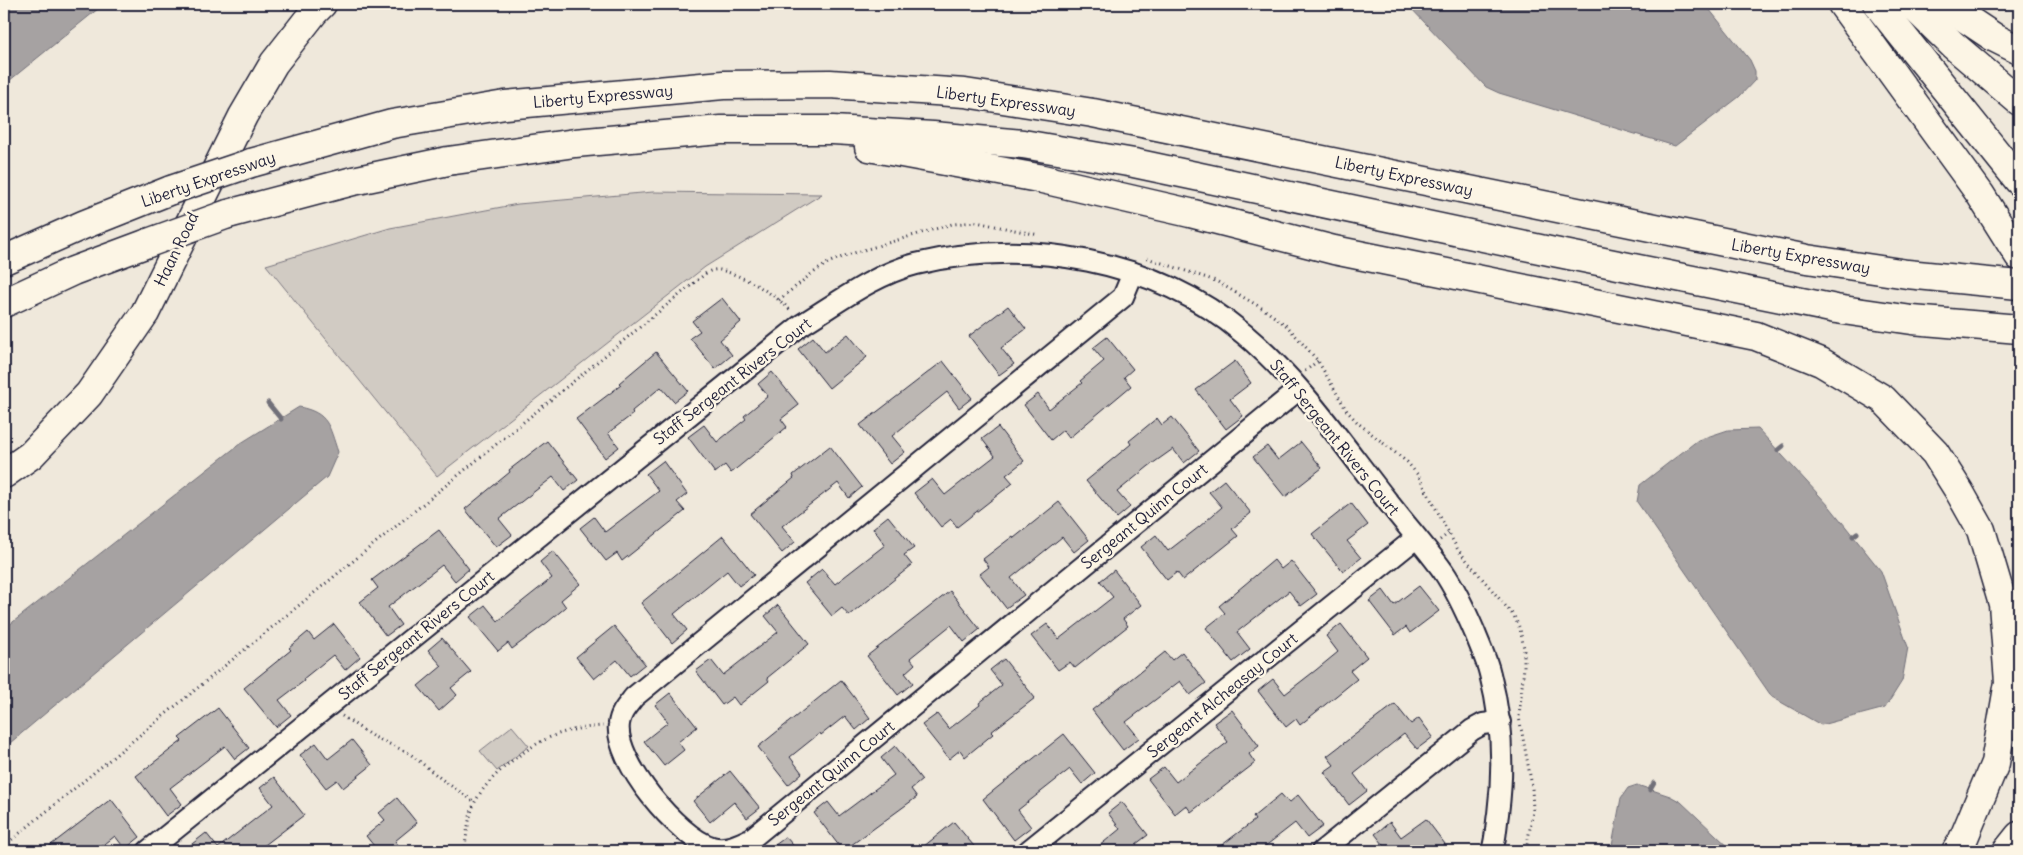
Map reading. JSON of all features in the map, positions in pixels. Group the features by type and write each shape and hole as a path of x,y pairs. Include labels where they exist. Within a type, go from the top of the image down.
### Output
{"main road":[{"name":"Haan Road","path":"4,474 31,455 89,394 145,313 243,116 274,63 322,4"},
{"path":"1842,4 1980,194 2019,256"},
{"path":"1877,4 2019,181"},
{"path":"1911,4 1953,45 2019,101"},
{"path":"1944,4 1995,38 2019,50"},
{"name":"Liberty Expressway","path":"4,260 83,225 171,190 251,163 392,124 515,104 723,85 830,84 965,93 1094,113 1807,259 1907,274 2011,284"},
{"path":"721,130 882,149 1038,178 1190,213 1334,250 1756,336 1821,362 1882,399 1935,453 1981,530 2002,604 2009,682 1995,763 1962,842 1956,851"},
{"path":"4,303 73,271 228,214 353,181 448,160 575,143 721,130 832,130 1023,144 1134,163 1554,252 1836,309 1912,320 2009,329"},
{"path":"2007,851 2019,836"}],"street":[{"name":"Staff Sergeant Rivers Court","path":"148,851 802,325 876,279 915,264 976,254 1035,253 1078,259 1133,272 1206,307 1243,333 1273,360 1443,571 1466,609 1490,672 1500,722 1502,782 1492,851"},
{"path":"619,725 622,713 634,698 1123,297 1133,272"},
{"name":"Sergeant Quinn Court","path":"619,725 620,736 626,755 639,780 660,807 692,837 713,847 732,847 752,838 1298,390"},
{"name":"Sergeant Alcheasay Court","path":"1028,851 1416,538"},
{"path":"1322,851 1472,730 1483,724 1500,722"}],"path":[{"path":"4,846 705,274 718,270 764,290 779,300 802,325"},
{"path":"332,703 345,720 372,736 409,753 444,781 476,802"},
{"path":"464,851 470,816 476,802 497,773 541,740 579,728 619,725"}],"shaded area":[{"path":"4,4 104,4 4,85"},
{"path":"1407,4 1705,4 1750,60 1755,71 1755,80 1739,97 1675,146 1499,93 1486,87"},
{"path":"653,192 822,194 705,267 437,476 266,265 390,228 518,204"},
{"path":"299,407 322,417 330,428 338,452 327,477 10,743 4,745 4,629 241,443"},
{"path":"1758,429 1830,507 1881,571 1908,647 1902,681 1885,708 1821,725 1772,697 1637,502 1640,485 1698,440 1728,430"},
{"path":"512,726 529,746 497,771 480,751"},
{"path":"1637,785 1670,796 1681,802 1733,851 1611,851 1621,798 1628,788"}],"building":[{"path":"722,298 741,322 720,340 732,355 715,369 690,338 700,331 692,321"},
{"path":"1008,306 1026,329 1001,348 1014,364 999,375 969,336"},
{"path":"848,334 867,357 829,388 798,349 813,337 825,352"},
{"path":"1107,337 1133,369 1124,377 1131,386 1069,438 1063,430 1051,440 1024,405 1038,394 1049,409 1082,383 1080,381 1104,361 1093,348"},
{"path":"656,352 688,391 674,402 661,387 632,411 633,414 608,433 619,447 605,458 576,419 621,385 619,383"},
{"path":"943,361 972,398 959,408 947,392 892,436 905,452 890,464 860,425"},
{"path":"1235,361 1251,383 1230,399 1243,416 1226,429 1196,390"},
{"path":"772,372 799,405 781,419 787,427 731,473 725,465 715,473 688,437 704,425 717,442 746,419 744,416 768,396 758,384"},
{"path":"1172,417 1199,451 1184,463 1173,449 1117,492 1130,507 1117,518 1086,481 1131,444 1129,441 1157,418 1162,425"},
{"path":"998,427 1024,461 1006,475 1013,483 957,527 951,519 941,527 914,493 932,479 945,495 995,456 982,439"},
{"path":"547,441 578,480 564,491 553,477 499,519 512,535 496,547 465,509 510,472 509,470"},
{"path":"1301,442 1322,468 1285,497 1253,457 1267,446 1278,460"},
{"path":"830,446 862,487 849,498 838,483 782,526 795,542 782,553 750,514 794,478 793,475"},
{"path":"663,461 687,494 677,502 685,511 622,561 617,553 606,561 580,528 594,517 605,532 659,491 646,474"},
{"path":"1224,480 1251,513 1232,529 1238,536 1183,580 1177,572 1167,580 1141,547 1156,535 1168,551 1199,527 1222,507 1209,492"},
{"path":"1059,502 1089,540 1074,552 1062,537 1011,578 1024,595 1006,608 980,574 989,567 983,559 1013,536 1014,538"},
{"path":"1351,503 1368,525 1347,541 1361,558 1343,572 1312,534"},
{"path":"888,516 914,548 904,555 912,565 849,616 842,608 832,616 805,583 822,569 835,584 885,545 873,528"},
{"path":"439,530 469,569 455,581 442,565 388,607 401,625 386,636 360,602 378,588 372,580"},
{"path":"723,536 754,575 739,586 727,571 674,614 687,630 672,643 641,603"},
{"path":"553,551 580,584 561,600 566,607 548,622 512,649 508,643 498,651 470,617 485,605 498,621 552,578 540,562"},
{"path":"1274,560 1281,569 1291,561 1317,594 1301,606 1289,591 1237,632 1250,649 1233,662 1206,628 1225,613 1219,606"},
{"path":"1114,570 1141,605 1123,619 1128,626 1075,668 1070,662 1058,670 1031,636 1047,624 1059,639 1113,597 1100,581"},
{"path":"1419,586 1439,611 1410,633 1406,627 1395,635 1369,601 1383,590 1394,605"},
{"path":"950,591 980,629 964,642 951,625 910,658 915,664 905,673 913,683 898,695 867,656"},
{"path":"778,605 809,644 767,678 769,681 739,705 733,697 722,705 696,671 711,660 723,675 778,632 765,616"},
{"path":"334,624 360,657 345,670 333,655 303,679 304,681 279,700 291,715 276,727 244,688 291,650 289,648 308,632 314,640"},
{"path":"1341,624 1367,657 1350,671 1357,679 1300,725 1296,719 1286,727 1258,691 1273,679 1285,694 1316,670 1338,652 1326,636"},
{"path":"614,626 645,664 630,676 617,660 594,679 576,657"},
{"path":"442,638 471,672 451,688 457,695 439,711 418,686 442,666 428,650"},
{"path":"1165,652 1172,660 1182,652 1206,683 1190,695 1180,681 1126,722 1139,738 1123,750 1092,710"},
{"path":"1004,659 1035,698 991,732 993,734 965,757 960,750 949,759 922,725 937,714 949,729 980,705 979,703 1002,685 990,670"},
{"path":"841,680 870,718 856,730 845,716 790,757 802,773 788,785 758,747"},
{"path":"670,693 697,727 678,742 684,750 664,766 644,741 668,722 655,705"},
{"path":"1395,704 1411,724 1419,718 1433,737 1417,749 1404,734 1354,774 1367,791 1349,805 1324,772 1334,765 1327,756"},
{"path":"218,708 249,748 235,759 225,746 170,788 182,804 166,816 136,776 182,741 179,738"},
{"path":"1232,710 1259,746 1249,754 1255,763 1191,812 1186,805 1175,814 1148,779 1164,767 1176,782 1228,742 1214,723"},
{"path":"1064,734 1095,773 1082,784 1070,769 1018,810 1031,827 1014,840 983,799"},
{"path":"352,740 372,765 343,788 337,780 326,788 300,755 316,743 328,759"},
{"path":"895,746 922,780 911,789 917,797 843,851 814,813 828,802 839,816 894,775 881,758"},
{"path":"730,771 760,808 747,818 734,802 710,822 693,801"},
{"path":"274,777 304,815 257,851 183,851 206,833 218,848 273,805 260,788"},
{"path":"1281,794 1289,803 1298,795 1323,826 1307,838 1295,823 1259,851 1214,851 1255,820 1253,817"},
{"path":"397,798 417,823 395,841 403,851 378,851 366,836 385,820 379,813"},
{"path":"111,799 140,837 125,849 115,836 96,851 43,851"},
{"path":"1122,802 1148,835 1136,844 1141,851 1093,851 1120,829 1108,813"},
{"path":"1426,819 1445,844 1436,851 1383,851 1387,849 1375,834 1390,822 1401,837"},
{"path":"954,822 978,851 918,851"},
{"path":"786,837 798,851 767,851"}],"waterway":[{"path":"268,403 281,419"},
{"path":"1778,450 1783,446"},
{"path":"1853,536 1857,533"},
{"path":"1650,790 1654,783"}]}
